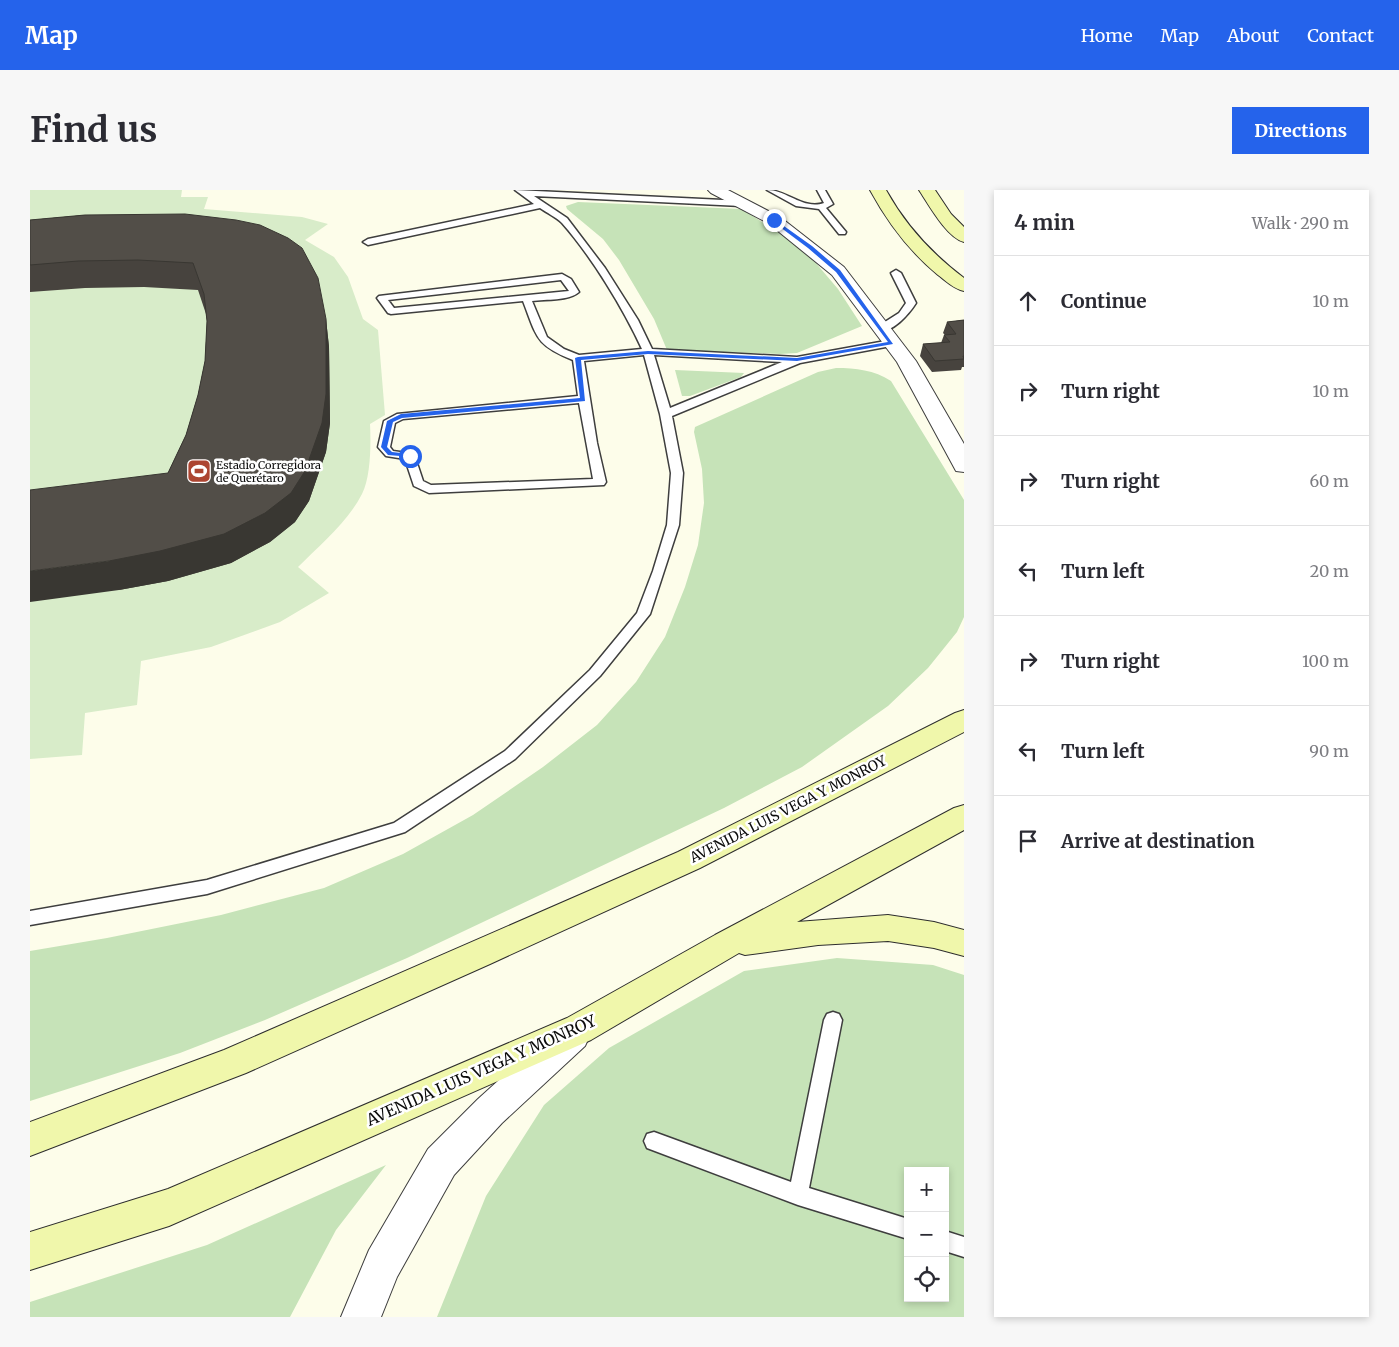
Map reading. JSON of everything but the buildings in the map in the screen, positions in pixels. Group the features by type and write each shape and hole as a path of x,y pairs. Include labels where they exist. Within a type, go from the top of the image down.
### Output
{"main road":[{"path":"878,190 900,228 916,248 964,286"},
{"path":"927,190 945,217 964,236"},
{"name":"AVENIDA LUIS VEGA Y MONROY","path":"30,1139 234,1062 688,860 964,720"},
{"name":"AVENIDA LUIS VEGA Y MONROY","path":"30,1251 169,1207 579,1029 726,945 964,816"},
{"path":"726,945 818,932 888,928 934,935 964,943"}],"street":[{"path":"716,190 774,220 838,271 906,361 957,450 964,466"},
{"path":"361,1317 383,1264 441,1162 490,1111 579,1029"}],"lane":[{"path":"771,190 807,208 822,208 829,204 821,190"},
{"path":"522,191 742,203"},
{"path":"30,918 206,887 399,828 510,755 595,673 643,614 673,525 677,472 666,414 648,352 633,320 600,268 564,220 522,191"},
{"path":"368,242 541,205"},
{"path":"822,208 842,232"},
{"path":"666,414 797,360 886,336 911,303 896,273"},
{"path":"562,277 566,278 574,292 527,299 394,311 382,298 562,277"},
{"path":"527,299 543,339 560,351 578,358 648,352 797,360"},
{"path":"578,358 583,400 600,482 429,489 418,483 410,456 390,454 384,447 390,421 401,416 583,400"},
{"path":"798,1195 833,1020"},
{"path":"654,1140 798,1195 904,1228"},
{"path":"949,1242 964,1247"}],"green space":[{"name":"Estadio Corregidora de Querétaro","path":"30,190 182,190 181,197 208,197 204,209 302,217 328,224 305,240 334,257 348,277 363,319 378,330 385,415 370,424 369,469 365,487 356,505 341,524 298,567 329,593 280,622 211,647 141,661 137,705 85,713 82,755 30,759"},
{"path":"578,202 742,209 785,237 815,262 838,289 862,326 797,353 667,350 654,319 619,260 603,239 567,209 566,206"},
{"path":"836,368 865,370 891,381 964,500 964,617 957,632 928,668 888,706 802,767 724,808 407,958 265,1020 180,1053 30,1101 30,951 221,915 324,888 403,854 473,815 543,767 597,725 636,682 665,637 685,587 698,545 704,503 702,469 694,432 695,427 818,372"},
{"path":"675,370 744,373 741,377 690,396 682,396"},
{"path":"837,958 933,965 964,975 964,1317 437,1317 486,1196 544,1105 609,1048 744,971"},
{"path":"386,1165 336,1230 290,1317 30,1317 30,1302 207,1245"}],"place":[{"name":"Estadio Corregidora de Querétaro","path":"199,471"}],"route":[{"path":"410,456 390,454 384,447 390,421 401,416 583,400 578,358 648,352 797,360 892,343 838,271 774,220"}]}
